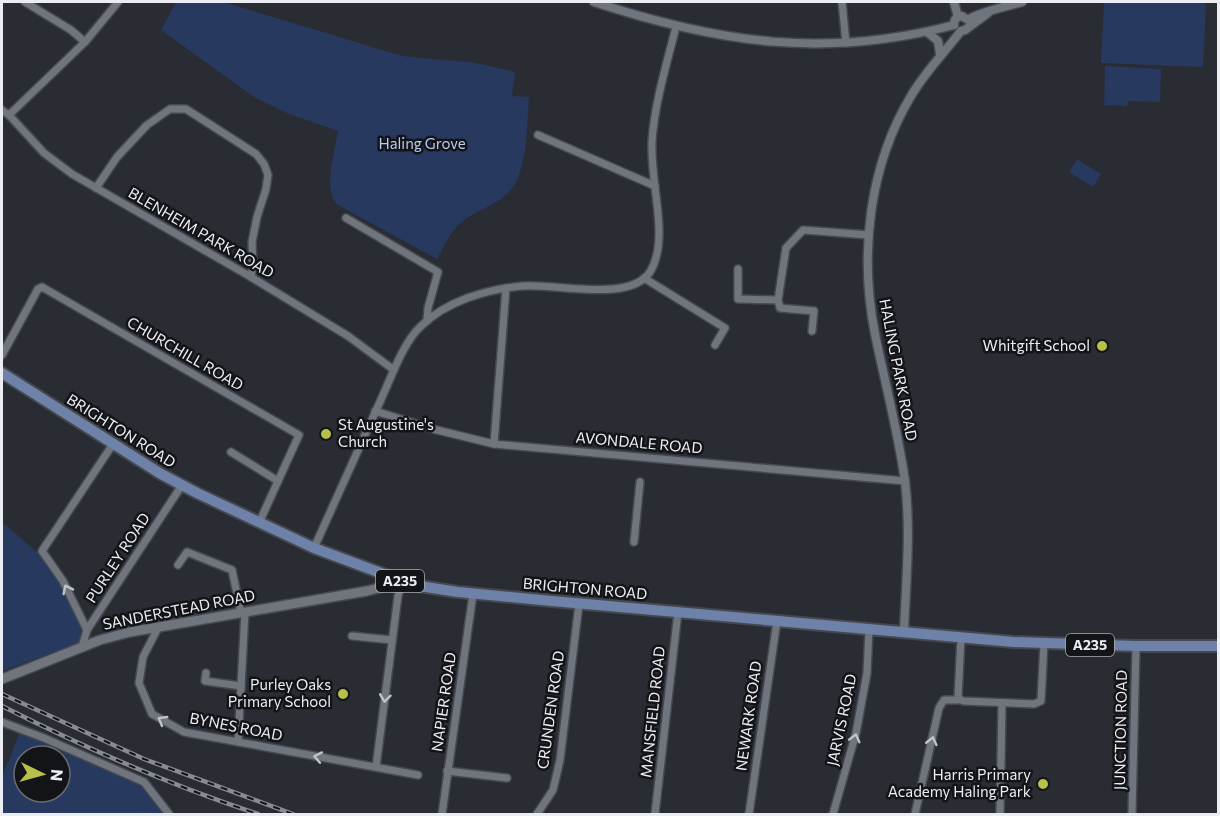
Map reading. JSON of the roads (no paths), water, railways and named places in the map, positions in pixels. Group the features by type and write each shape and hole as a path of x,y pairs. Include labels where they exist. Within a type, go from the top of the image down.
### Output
{"main road":[{"name":"BRIGHTON ROAD","path":"2,373 182,486 314,548 399,581 473,594 961,637 1044,643 1218,648"},
{"path":"367,591 372,587 379,573"},
{"name":"SANDERSTEAD ROAD","path":"2,679 82,647 130,632 367,591 399,581"}],"street":[{"path":"25,2 71,30 85,42"},
{"path":"9,115 85,42 118,2"},
{"path":"594,2 676,27 756,42 809,45 895,38 962,24 954,2"},
{"path":"842,2 846,43"},
{"name":"HALING PARK ROAD","path":"903,632 908,512 905,481 869,296 869,235 876,183 893,131 911,96 962,24 981,12 988,13 1022,2"},
{"path":"314,548 394,370 416,332 427,321 447,307 463,300 506,288 543,285 612,289 633,284 644,278 652,268 658,247 659,224 652,159 654,129 676,27"},
{"path":"927,32 938,41 940,54"},
{"path":"96,188 117,158 147,125 170,110 186,109 256,154 264,164 268,175 252,242 251,277"},
{"name":"BLENHEIM PARK ROAD","path":"2,110 44,153 72,174 348,336 394,370"},
{"path":"538,135 655,186"},
{"path":"346,218 438,272 428,308 427,321"},
{"path":"812,331 814,311 780,308 778,300 786,248 803,230 869,235"},
{"path":"738,269 738,300 778,300"},
{"path":"644,278 725,328 715,345"},
{"name":"CHURCHILL ROAD","path":"2,355 38,289 42,287 300,435 259,523"},
{"path":"494,444 506,288"},
{"name":"AVONDALE ROAD","path":"375,411 433,429 494,444 905,481"},
{"path":"87,630 63,581 42,551 112,444"},
{"path":"231,452 279,481"},
{"path":"634,542 640,482"},
{"name":"PURLEY ROAD","path":"82,647 87,630 182,486"},
{"path":"178,565 187,552 232,570 243,612 242,686 238,742"},
{"path":"376,767 399,581"},
{"name":"NAPIER ROAD","path":"442,814 473,594"},
{"name":"CRUNDEN ROAD","path":"537,814 553,790 560,760 579,604"},
{"name":"MANSFIELD ROAD","path":"655,814 678,612"},
{"name":"NEWARK ROAD","path":"749,814 777,621"},
{"name":"BYNES ROAD","path":"159,628 143,657 139,684 152,714 184,732 418,775"},
{"name":"JARVIS ROAD","path":"833,814 856,733 867,673 869,629"},
{"path":"352,636 392,640"},
{"path":"958,699 961,637"},
{"path":"915,814 939,708 944,700 1034,704 1041,701 1044,643"},
{"name":"JUNCTION ROAD","path":"1132,814 1136,646"},
{"path":"206,673 205,681 242,686"},
{"path":"1000,814 1002,703"},
{"path":"2,722 144,782 170,814"},
{"path":"447,771 507,778"}],"railway":[{"path":"2,694 144,759 293,814"},
{"path":"2,706 128,765 258,814"}],"place":[{"name":"Whitgift School","path":"1102,346"},
{"name":"St Augustine's Church","path":"326,434"},
{"name":"Purley Oaks Primary School","path":"343,694"},
{"name":"Harris Primary Academy Haling Park","path":"1043,784"}],"park label":[{"name":"Haling Grove","path":"422,144"}]}
